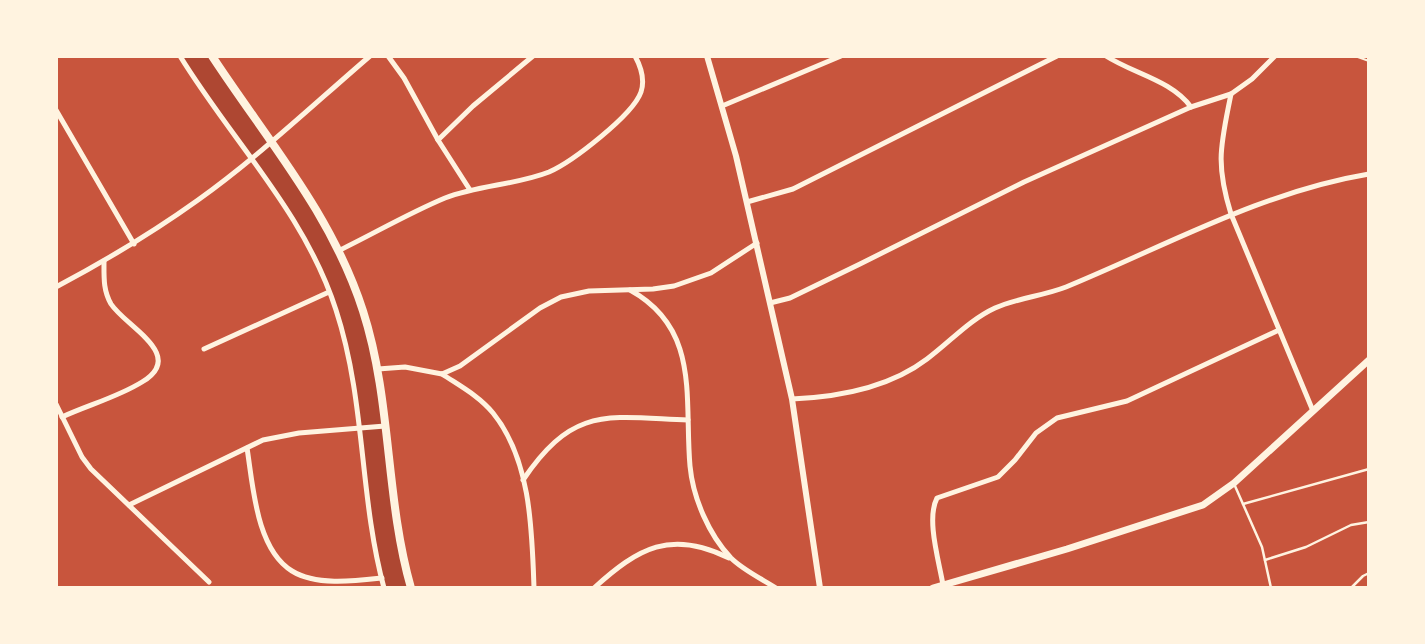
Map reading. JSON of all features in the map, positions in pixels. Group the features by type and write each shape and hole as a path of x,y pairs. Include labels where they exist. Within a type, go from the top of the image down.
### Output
{"main road":[{"path":"212,56 318,210 340,250 364,312 378,369 394,507 411,588"},
{"path":"933,588 1203,505 1234,483 1369,360"}],"street":[{"path":"180,56 288,209 309,246 329,292 348,354 361,428 369,512 384,588"},
{"path":"56,287 134,244 200,199 370,56"},
{"path":"388,56 404,78 438,140 470,190"},
{"path":"438,140 473,106 533,56"},
{"path":"340,250 408,214 470,190 548,172 573,158 626,114 638,100 643,77 635,56"},
{"path":"708,56 747,202 792,399 820,588"},
{"path":"722,106 841,56"},
{"path":"747,202 793,188 1057,56"},
{"path":"1106,56 1175,90 1191,107"},
{"path":"770,303 801,292 1024,182 1191,107 1231,94 1252,79 1275,56"},
{"path":"1231,94 1219,159 1222,184 1231,214 1313,411"},
{"path":"56,110 134,244"},
{"path":"792,399 852,391 893,379 928,359 963,328 998,306 1067,287 1231,214 1328,182 1369,174"},
{"path":"442,373 460,366 540,308 561,297 589,291 674,286 711,273 757,243"},
{"path":"62,417 145,380 156,370 159,360 156,348 113,307 107,295 104,261"},
{"path":"630,290 659,310 677,340 688,387 690,468 705,518 732,560"},
{"path":"204,349 329,292"},
{"path":"943,585 932,508 937,498 998,477 1036,433 1057,418 1127,401 1279,330"},
{"path":"378,369 405,368 442,373 474,394 492,412 514,447 523,480 534,588"},
{"path":"56,404 82,457 91,469 209,582"},
{"path":"523,480 554,441 584,423 625,418 688,420"},
{"path":"129,505 263,440 287,435 385,426"},
{"path":"247,448 258,517 274,552 290,570 304,577 320,579 382,578"},
{"path":"594,588 619,565 638,554 674,544 692,544 711,549 776,588"}],"lane":[{"path":"1243,504 1369,469"},
{"path":"1234,483 1265,560 1270,588"},
{"path":"1265,560 1306,547 1351,525 1369,522"},
{"path":"1351,588 1369,573"}],"path":[{"path":"1355,56 1369,61"}],"shaded area":[{"path":"180,56 212,56 318,210 364,312 411,588 384,588 373,538 361,428 340,322 309,246"}]}
